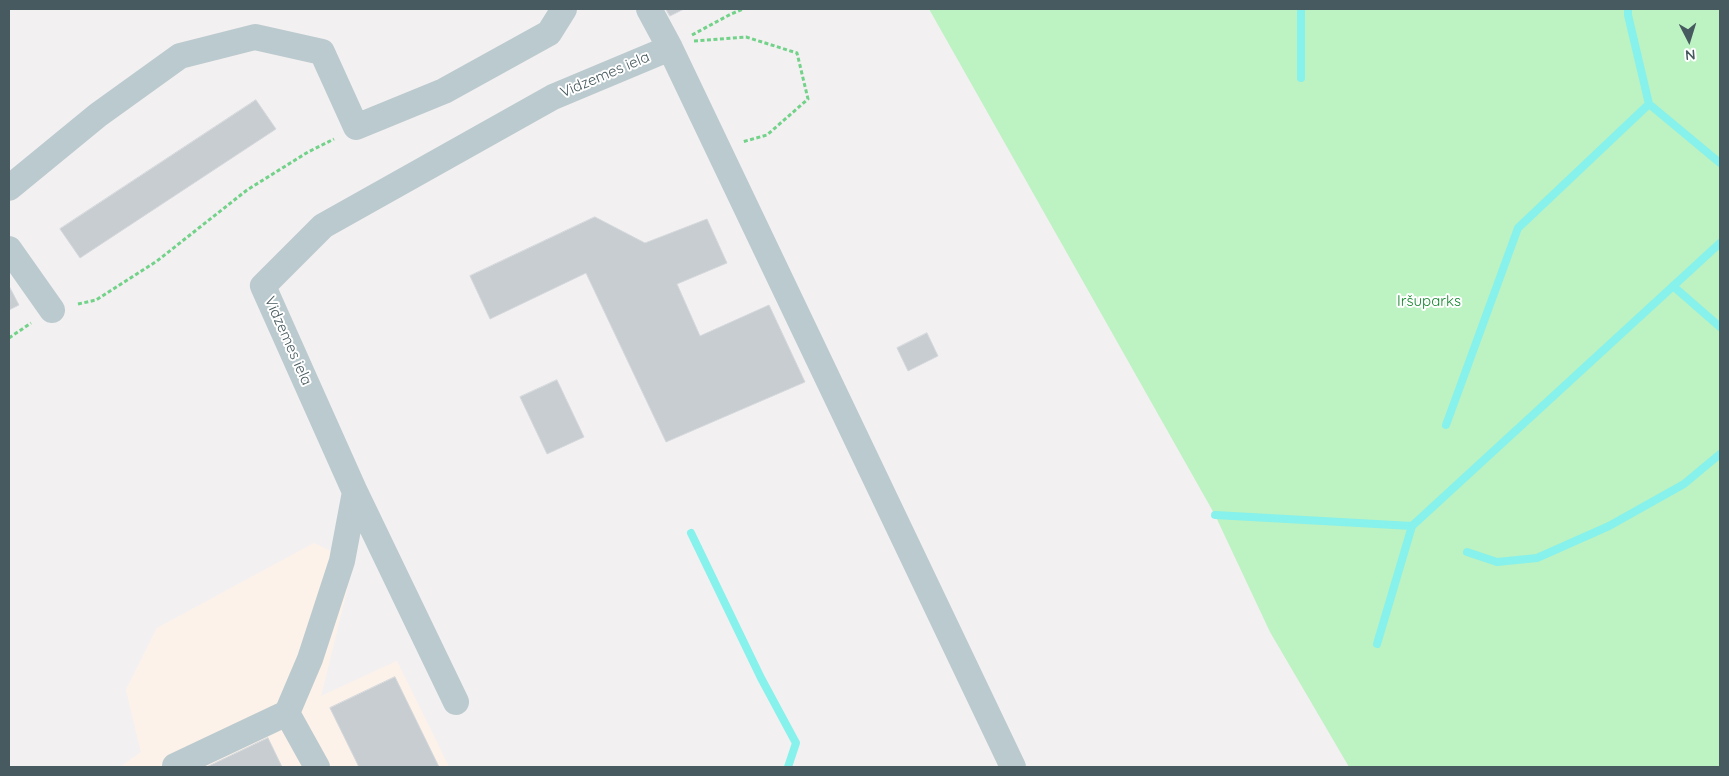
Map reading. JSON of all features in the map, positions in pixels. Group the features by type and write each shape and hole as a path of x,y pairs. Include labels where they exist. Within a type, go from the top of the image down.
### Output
{"street":[{"path":"9,188 98,115 180,56 255,37 322,52 356,127 444,91 549,34 564,9"},
{"name":"Vidzemes iela","path":"456,702 355,492 263,286 323,226 553,97 670,48 649,9"},
{"path":"670,48 1013,767"},
{"path":"9,249 52,310"},
{"path":"176,767 286,713 310,659 342,561 355,492"},
{"path":"286,713 317,767"}],"path":[{"path":"670,48 731,14 744,9"},
{"path":"670,48 699,40 746,37 798,52 808,99 767,135 718,149"},
{"path":"9,338 52,310 96,300 157,261 247,190 308,152 356,127"}],"shaded area":[{"path":"314,543 354,562 321,696 397,661 449,767 120,767 141,752 126,690 157,628"}],"green space":[{"name":"Iršuparks","path":"929,9 1720,9 1720,767 1349,767 1270,632 1215,515"}],"building":[{"path":"666,9 684,9 670,16"},
{"path":"256,100 276,129 80,258 60,229"},
{"path":"595,217 645,243 707,219 727,263 677,284 700,336 769,305 805,382 666,442 586,273 490,319 470,276"},
{"path":"9,286 19,305 9,310"},
{"path":"927,333 938,356 908,371 897,348"},
{"path":"557,380 584,437 547,454 520,397"},
{"path":"395,677 439,767 359,767 330,708"},
{"path":"268,738 282,767 207,767"}],"waterway":[{"path":"1301,9 1301,78"},
{"path":"1628,9 1649,104 1720,163"},
{"path":"1446,425 1518,228 1649,104"},
{"path":"1215,515 1412,526 1720,243"},
{"path":"1673,286 1720,327"},
{"path":"1467,552 1497,562 1537,558 1609,526 1684,484 1720,454"},
{"path":"1377,644 1412,526"},
{"path":"691,533 761,678 796,743 788,767"}]}
